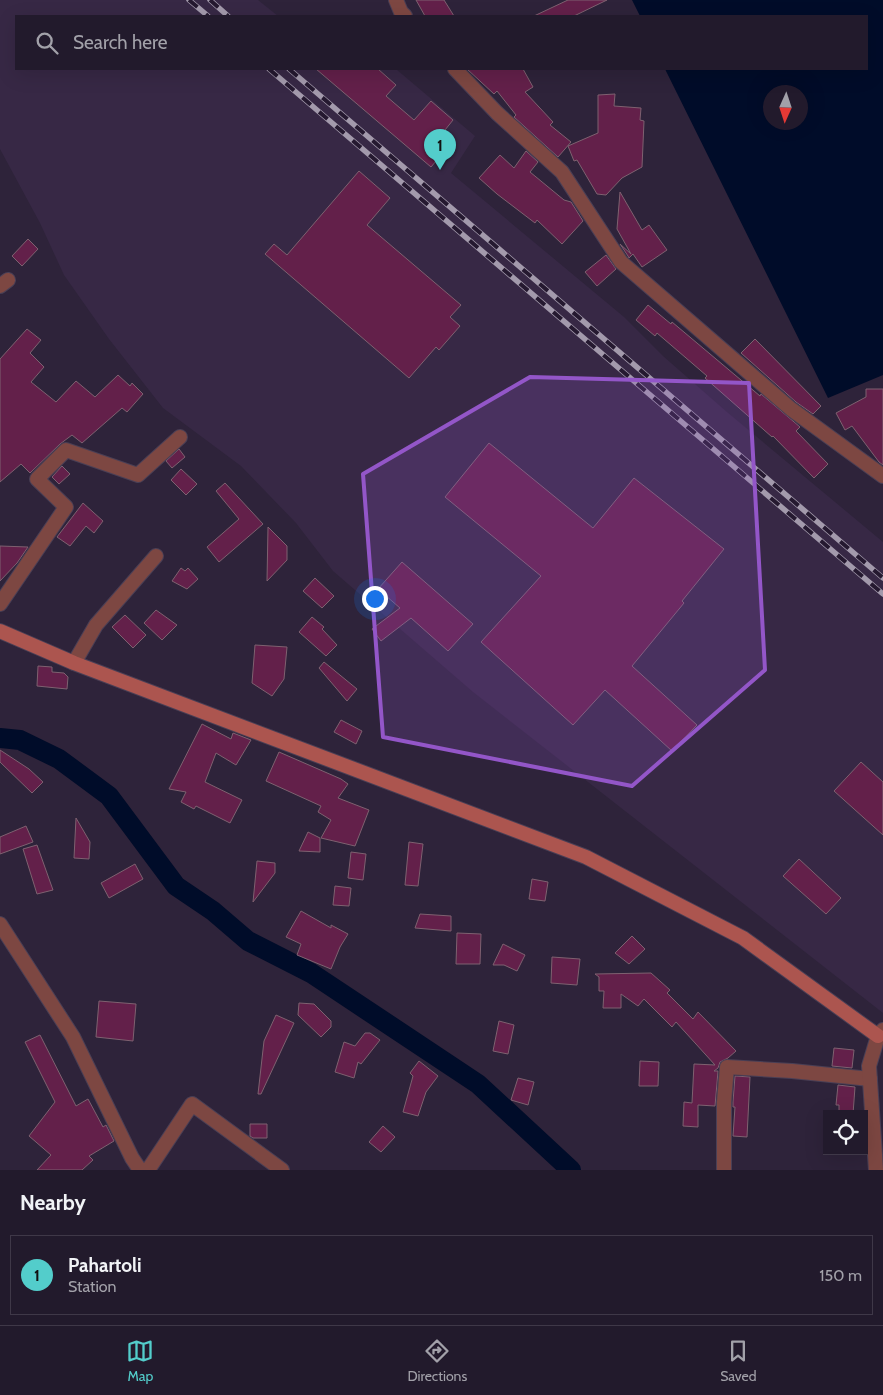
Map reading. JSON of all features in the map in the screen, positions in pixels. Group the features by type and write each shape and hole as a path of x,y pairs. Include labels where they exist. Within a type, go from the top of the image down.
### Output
{"main road":[{"path":"0,631 74,663 586,857 743,938 880,1033"}],"street":[{"path":"396,0 404,15"},
{"path":"456,70 497,113 562,172 621,262 791,409 883,476"},
{"path":"0,604 66,507 36,479 66,450 138,475 180,437"},
{"path":"74,663 96,625 156,556"},
{"path":"0,924 73,1036 132,1158 140,1170"},
{"path":"876,1170 869,1066 880,1033"},
{"path":"724,1170 724,1102 727,1067 870,1079"},
{"path":"148,1170 192,1104 282,1170"}],"highlighted area":[{"path":"530,377 749,383 765,670 632,786 383,737 363,474"}],"shaded area":[{"path":"0,0 258,0 277,15 15,15 15,70 397,70 475,136 451,173 624,317 663,356 727,412 883,542 883,1013 473,692 333,571 296,523 241,466 163,408 109,339 64,275 40,223 0,149"}],"water":[{"path":"632,0 883,0 883,375 828,398 665,70 868,70 868,15 640,15"}],"building":[{"path":"416,0 444,0 453,15 424,15"},
{"path":"568,0 607,0 576,15 536,15"},
{"path":"317,70 379,70 396,85 386,96 414,120 431,101 453,120 437,140 447,148 431,167"},
{"path":"468,70 524,70 533,87 525,92 553,122 550,125 571,142 558,157 514,117 516,115 497,91 494,94"},
{"path":"615,94 614,106 641,108 640,120 644,121 642,167 622,178 606,195 597,194 577,160 574,161 568,146 598,133 598,95"},
{"path":"526,151 538,162 530,172 564,200 571,202 583,221 562,244 537,220 535,223 479,178 500,155 514,168"},
{"path":"359,171 390,198 367,225 461,305 450,317 460,326 439,350 436,347 409,378 265,254 274,244 287,255"},
{"path":"620,192 642,230 649,225 667,250 642,267 633,254 629,258 620,244 631,254 617,229"},
{"path":"28,239 38,249 22,266 12,256"},
{"path":"606,255 616,269 597,286 585,272"},
{"path":"648,305 671,324 672,322 800,427 796,431 828,464 814,478 773,436 705,378 707,376 657,333 655,336 636,320"},
{"path":"27,329 41,340 30,353 44,367 31,382 56,402 76,381 95,397 118,375 130,386 132,383 143,394 127,412 122,408 82,443 72,435 30,473 21,464 0,482 0,359"},
{"path":"755,339 821,406 813,414 796,402 741,353"},
{"path":"866,389 883,389 883,465 852,426 845,430 836,413 866,397"},
{"path":"489,443 593,528 634,478 724,549 682,601 684,603 632,666 697,725 672,751 605,690 573,725 481,642 541,576 445,497"},
{"path":"179,449 185,457 172,468 166,461"},
{"path":"62,466 70,474 59,484 52,477"},
{"path":"181,469 197,484 186,495 171,480"},
{"path":"225,483 263,524 219,562 207,547 239,519 216,491"},
{"path":"83,503 103,521 94,533 86,526 70,546 57,537"},
{"path":"268,527 287,546 287,560 267,581"},
{"path":"0,546 28,547 17,563 0,581"},
{"path":"402,562 473,624 448,651 411,618 381,641 372,629 400,608 378,589"},
{"path":"181,568 185,571 188,568 198,579 187,589 172,581"},
{"path":"315,578 334,596 322,608 303,591"},
{"path":"156,610 177,625 162,640 144,623"},
{"path":"125,615 146,635 133,648 112,627"},
{"path":"312,617 324,627 322,629 337,645 326,656 299,632"},
{"path":"255,645 287,647 284,679 272,696 252,683"},
{"path":"324,662 357,689 347,701 319,668"},
{"path":"38,666 52,667 52,672 64,673 68,677 67,689 37,686"},
{"path":"341,720 362,731 356,744 334,732"},
{"path":"202,724 231,739 233,733 251,740 236,765 216,753 205,782 242,800 230,823 196,806 194,809 181,802 186,792 169,789"},
{"path":"0,750 29,769 43,782 32,793 0,762"},
{"path":"279,752 341,779 348,784 338,798 369,810 355,846 321,838 331,820 318,812 321,806 266,781"},
{"path":"861,762 883,782 883,835 834,791"},
{"path":"76,818 90,842 89,859 74,858"},
{"path":"26,826 33,842 0,854 0,837"},
{"path":"308,832 320,838 320,852 299,851"},
{"path":"409,842 423,844 418,886 405,885"},
{"path":"37,845 53,890 37,894 23,849"},
{"path":"351,852 366,854 363,880 348,878"},
{"path":"799,859 841,898 826,914 783,876"},
{"path":"257,861 275,863 275,873 253,902"},
{"path":"135,864 143,879 109,898 101,883"},
{"path":"532,879 548,882 545,901 529,899"},
{"path":"335,886 351,888 349,906 333,905"},
{"path":"301,911 331,928 331,925 348,934 340,947 331,969 297,955 301,944 286,937"},
{"path":"420,914 451,916 451,931 415,928"},
{"path":"457,933 481,934 480,964 456,964"},
{"path":"632,936 645,949 629,964 615,953"},
{"path":"503,944 525,955 517,971 504,965 493,965"},
{"path":"552,957 580,959 577,985 551,983"},
{"path":"651,973 670,990 667,993 693,1019 698,1012 736,1051 720,1062 718,1068 714,1071 718,1071 715,1106 698,1105 698,1127 683,1126 684,1102 692,1103 694,1064 715,1065 676,1022 672,1027 644,999 638,1006 621,994 621,1008 603,1008 604,991 599,991 599,977 595,974"},
{"path":"99,1001 136,1004 133,1041 96,1037"},
{"path":"299,1003 314,1004 331,1021 331,1027 321,1037 298,1015"},
{"path":"276,1015 294,1023 261,1094 258,1094 264,1041"},
{"path":"499,1021 514,1025 508,1054 493,1051"},
{"path":"365,1033 370,1033 380,1040 361,1064 358,1062 354,1078 335,1072 344,1042 355,1046"},
{"path":"40,1035 76,1106 88,1099 103,1127 106,1125 114,1141 89,1156 93,1160 82,1170 37,1170 51,1155 29,1136 55,1102 25,1042"},
{"path":"834,1048 854,1050 852,1068 832,1066"},
{"path":"419,1061 438,1076 426,1092 418,1116 403,1112 413,1076 410,1073"},
{"path":"640,1061 659,1062 658,1086 639,1086"},
{"path":"735,1076 750,1077 747,1137 733,1136"},
{"path":"518,1078 534,1082 528,1105 511,1100"},
{"path":"838,1085 855,1087 853,1110 839,1110 839,1105 836,1105"},
{"path":"250,1124 267,1124 267,1138 253,1138 250,1136"},
{"path":"383,1126 395,1137 381,1152 369,1142"}],"waterway":[{"path":"0,738 20,740 59,759 109,796 176,886 213,911 248,941 311,973 478,1084 571,1170"}],"railway":[{"path":"189,0 207,15"},
{"path":"210,0 227,15"},
{"path":"270,70 883,594"},
{"path":"290,70 883,578"}],"place":[{"name":"Pahartoli","path":"440,170"}]}
